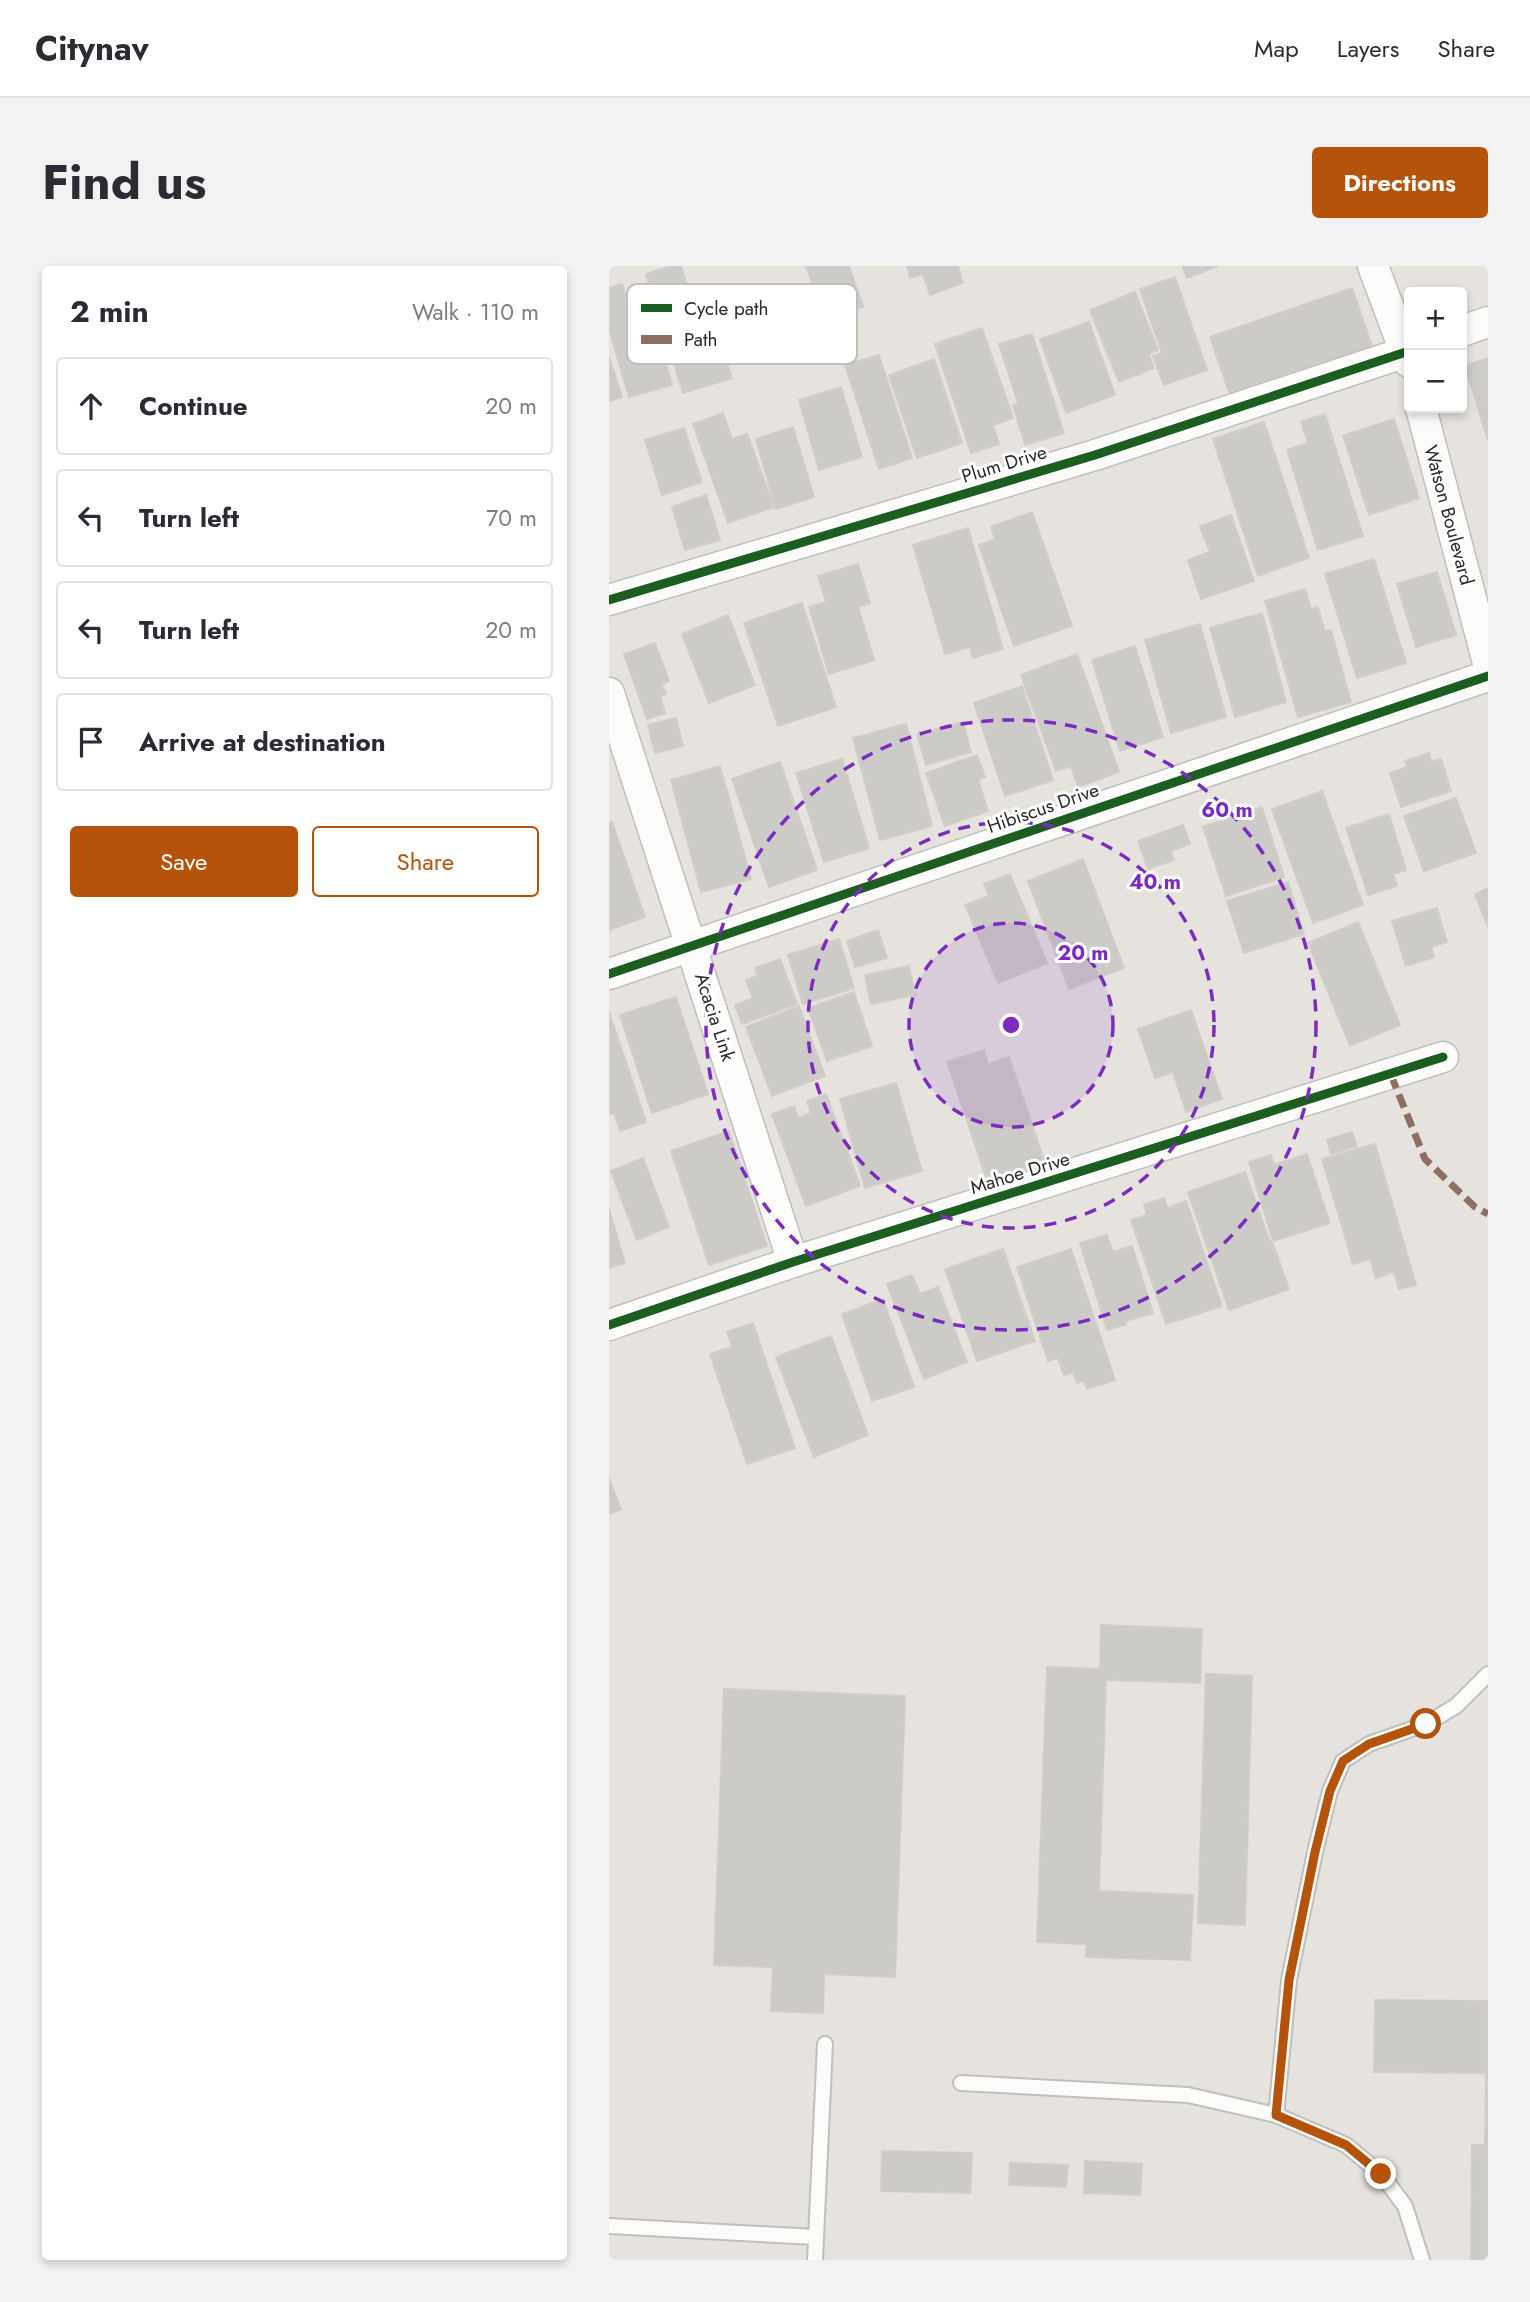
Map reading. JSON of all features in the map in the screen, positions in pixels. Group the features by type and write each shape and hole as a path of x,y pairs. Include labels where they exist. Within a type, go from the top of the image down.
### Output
{"street":[{"path":"1373,266 1406,350"},
{"path":"1467,329 1488,321"},
{"name":"Plum Drive","path":"609,600 1095,455 1404,356"},
{"name":"Watson Boulevard","path":"1422,413 1488,663"},
{"name":"Hibiscus Drive","path":"609,974 1488,676"},
{"name":"Acacia Link","path":"609,693 793,1262"},
{"name":"Mahoe Drive","path":"609,1325 793,1262 1443,1058"}],"lane":[{"path":"1276,2115 1289,1980 1330,1791 1343,1761 1369,1744 1426,1724 1455,1706 1488,1674"},
{"path":"815,2260 825,2044"},
{"path":"961,2083 1188,2095 1276,2115 1346,2145 1381,2174 1405,2206 1422,2260"},
{"path":"609,2227 816,2237"}],"building":[{"path":"681,266 687,284 649,284 646,274"},
{"path":"806,266 849,266 855,284 812,284"},
{"path":"907,266 958,266 963,283 930,295 923,274 910,278"},
{"path":"1182,266 1218,266 1187,278"},
{"path":"1175,277 1207,370 1164,385 1153,356 1162,353 1140,289"},
{"path":"622,284 627,300 627,364 666,364 672,385 629,397 609,329 609,288"},
{"path":"1352,288 1373,349 1231,398 1210,337"},
{"path":"857,289 863,307 857,309"},
{"path":"1135,292 1158,350 1148,354 1154,368 1119,382 1090,310"},
{"path":"1089,322 1115,395 1066,413 1040,339"},
{"path":"982,328 1013,418 993,425 999,444 971,453 935,344"},
{"path":"1032,334 1064,433 1025,445 1013,405 1018,403 999,344"},
{"path":"879,355 912,458 879,469 845,365 857,364 857,361"},
{"path":"609,357 622,397 609,401"},
{"path":"1488,358 1488,441 1467,373 1467,365"},
{"path":"934,359 962,443 917,458 889,375"},
{"path":"674,364 728,364 732,378 683,393"},
{"path":"841,387 862,457 819,470 799,400"},
{"path":"723,413 732,439 747,434 774,507 728,523 693,424"},
{"path":"1325,414 1363,536 1318,550 1287,450 1308,443 1301,422"},
{"path":"1394,419 1419,498 1369,515 1343,436"},
{"path":"1264,422 1309,558 1258,576 1213,439"},
{"path":"793,427 814,497 776,509 756,439"},
{"path":"684,428 702,482 662,495 645,440"},
{"path":"706,495 720,540 685,550 672,507"},
{"path":"1032,512 1072,626 1014,646 979,545 995,539 991,527"},
{"path":"1231,515 1254,581 1201,599 1188,560 1210,552 1200,526"},
{"path":"968,528 1003,649 973,658 970,647 945,654 913,545"},
{"path":"1374,559 1406,663 1357,678 1325,574"},
{"path":"858,564 870,603 858,607 874,660 829,674 809,607 826,602 818,576"},
{"path":"1437,572 1456,635 1416,647 1397,584"},
{"path":"1305,589 1311,609 1318,607 1325,632 1331,630 1351,702 1298,717 1265,601"},
{"path":"802,603 836,707 778,726 744,623"},
{"path":"1262,613 1286,702 1235,717 1210,628"},
{"path":"728,615 755,685 709,703 682,634"},
{"path":"1200,624 1226,717 1171,733 1145,640"},
{"path":"655,643 669,681 661,684 666,694 660,696 665,713 647,719 624,654"},
{"path":"1135,646 1163,737 1120,751 1092,660"},
{"path":"1077,654 1119,772 1078,787 1071,766 1056,771 1021,675"},
{"path":"1022,686 1053,780 1005,796 974,703"},
{"path":"676,718 683,746 655,753 648,725"},
{"path":"963,722 971,752 926,765 917,734"},
{"path":"906,724 932,826 880,840 853,738"},
{"path":"1429,753 1431,762 1441,759 1451,791 1401,807 1390,773 1407,767 1405,761"},
{"path":"977,755 985,777 978,779 988,811 945,826 926,773"},
{"path":"842,759 869,848 824,862 796,773"},
{"path":"780,762 817,870 769,887 732,779"},
{"path":"720,766 751,879 701,892 671,780"},
{"path":"1322,791 1363,905 1313,923 1272,809"},
{"path":"1456,798 1476,853 1424,871 1404,816"},
{"path":"1262,807 1284,877 1226,896 1203,827"},
{"path":"1389,814 1406,870 1393,874 1397,886 1368,895 1346,828"},
{"path":"612,822 645,917 609,930 609,823"},
{"path":"1183,825 1190,844 1170,851 1174,860 1148,869 1138,841"},
{"path":"1083,859 1124,968 1069,989 1028,881"},
{"path":"1010,874 1047,963 998,983 965,905 989,896 984,884"},
{"path":"1288,882 1304,934 1244,953 1227,901"},
{"path":"1488,888 1488,927 1475,894"},
{"path":"1437,908 1447,942 1431,947 1434,957 1406,966 1392,921"},
{"path":"1358,922 1400,1025 1350,1046 1308,943"},
{"path":"878,930 887,958 855,967 847,941"},
{"path":"839,939 854,988 803,1004 788,955"},
{"path":"780,959 797,1004 742,1024 735,1005 753,998 746,980 758,976 755,968"},
{"path":"909,966 915,995 871,1004 865,975"},
{"path":"854,992 872,1046 827,1061 808,1008"},
{"path":"676,997 708,1094 652,1113 620,1015"},
{"path":"799,1006 825,1076 772,1096 746,1027"},
{"path":"1191,1010 1222,1099 1186,1112 1173,1072 1155,1078 1138,1029"},
{"path":"609,1012 646,1122 620,1131 614,1113 609,1115"},
{"path":"984,1050 988,1064 1009,1057 1045,1163 988,1183 947,1062"},
{"path":"896,1083 922,1171 865,1188 840,1099"},
{"path":"826,1094 860,1186 806,1206 772,1114 794,1106 798,1118 811,1113 807,1101"},
{"path":"729,1131 767,1246 709,1265 671,1151"},
{"path":"1352,1132 1357,1146 1331,1154 1327,1140"},
{"path":"1375,1144 1416,1285 1399,1289 1394,1272 1376,1278 1370,1259 1353,1264 1322,1159"},
{"path":"1307,1154 1330,1223 1273,1241 1249,1162 1271,1155 1274,1165"},
{"path":"643,1158 669,1227 637,1240 611,1171"},
{"path":"1245,1172 1289,1289 1229,1310 1188,1192"},
{"path":"1164,1198 1167,1208 1186,1201 1222,1306 1166,1324 1131,1220 1147,1215 1144,1205"},
{"path":"609,1209 625,1263 609,1268"},
{"path":"1107,1235 1113,1252 1132,1246 1153,1313 1125,1321 1126,1324 1107,1330 1080,1243"},
{"path":"1003,1249 1035,1341 977,1361 945,1269"},
{"path":"1071,1249 1115,1380 1087,1389 1084,1381 1077,1383 1073,1372 1064,1375 1058,1358 1048,1361 1017,1267"},
{"path":"912,1275 920,1294 938,1287 967,1362 924,1379 887,1284"},
{"path":"883,1299 914,1387 872,1401 842,1314"},
{"path":"753,1323 795,1448 747,1464 710,1354 732,1347 727,1332"},
{"path":"831,1336 868,1435 814,1457 776,1357"},
{"path":"609,1478 621,1510 609,1514"},
{"path":"1101,1625 1202,1629 1200,1683 1106,1680 1099,1891 1193,1895 1190,1960 1086,1957 1086,1944 1037,1942 1047,1667 1100,1669"},
{"path":"1206,1674 1252,1676 1245,1925 1198,1923"},
{"path":"724,1689 905,1696 895,1977 824,1974 823,2013 771,2011 773,1967 714,1965"},
{"path":"1375,2000 1488,2001 1488,2260 1471,2260 1472,2145 1485,2145 1486,2073 1374,2072"},
{"path":"882,2151 972,2153 970,2193 881,2191"},
{"path":"1085,2161 1142,2164 1140,2195 1084,2193"},
{"path":"1010,2163 1068,2165 1066,2187 1009,2185"}],"marked path":[{"path":"1391,1075 1425,1159 1475,1207 1488,1214"}],"cycle path":[{"path":"609,600 1095,455 1404,353"},
{"path":"609,974 1488,676"},
{"path":"609,1325 793,1262 1443,1057"}],"route":[{"path":"1381,2174 1346,2145 1276,2115 1289,1980 1330,1791 1343,1761 1369,1744 1426,1724"}]}
